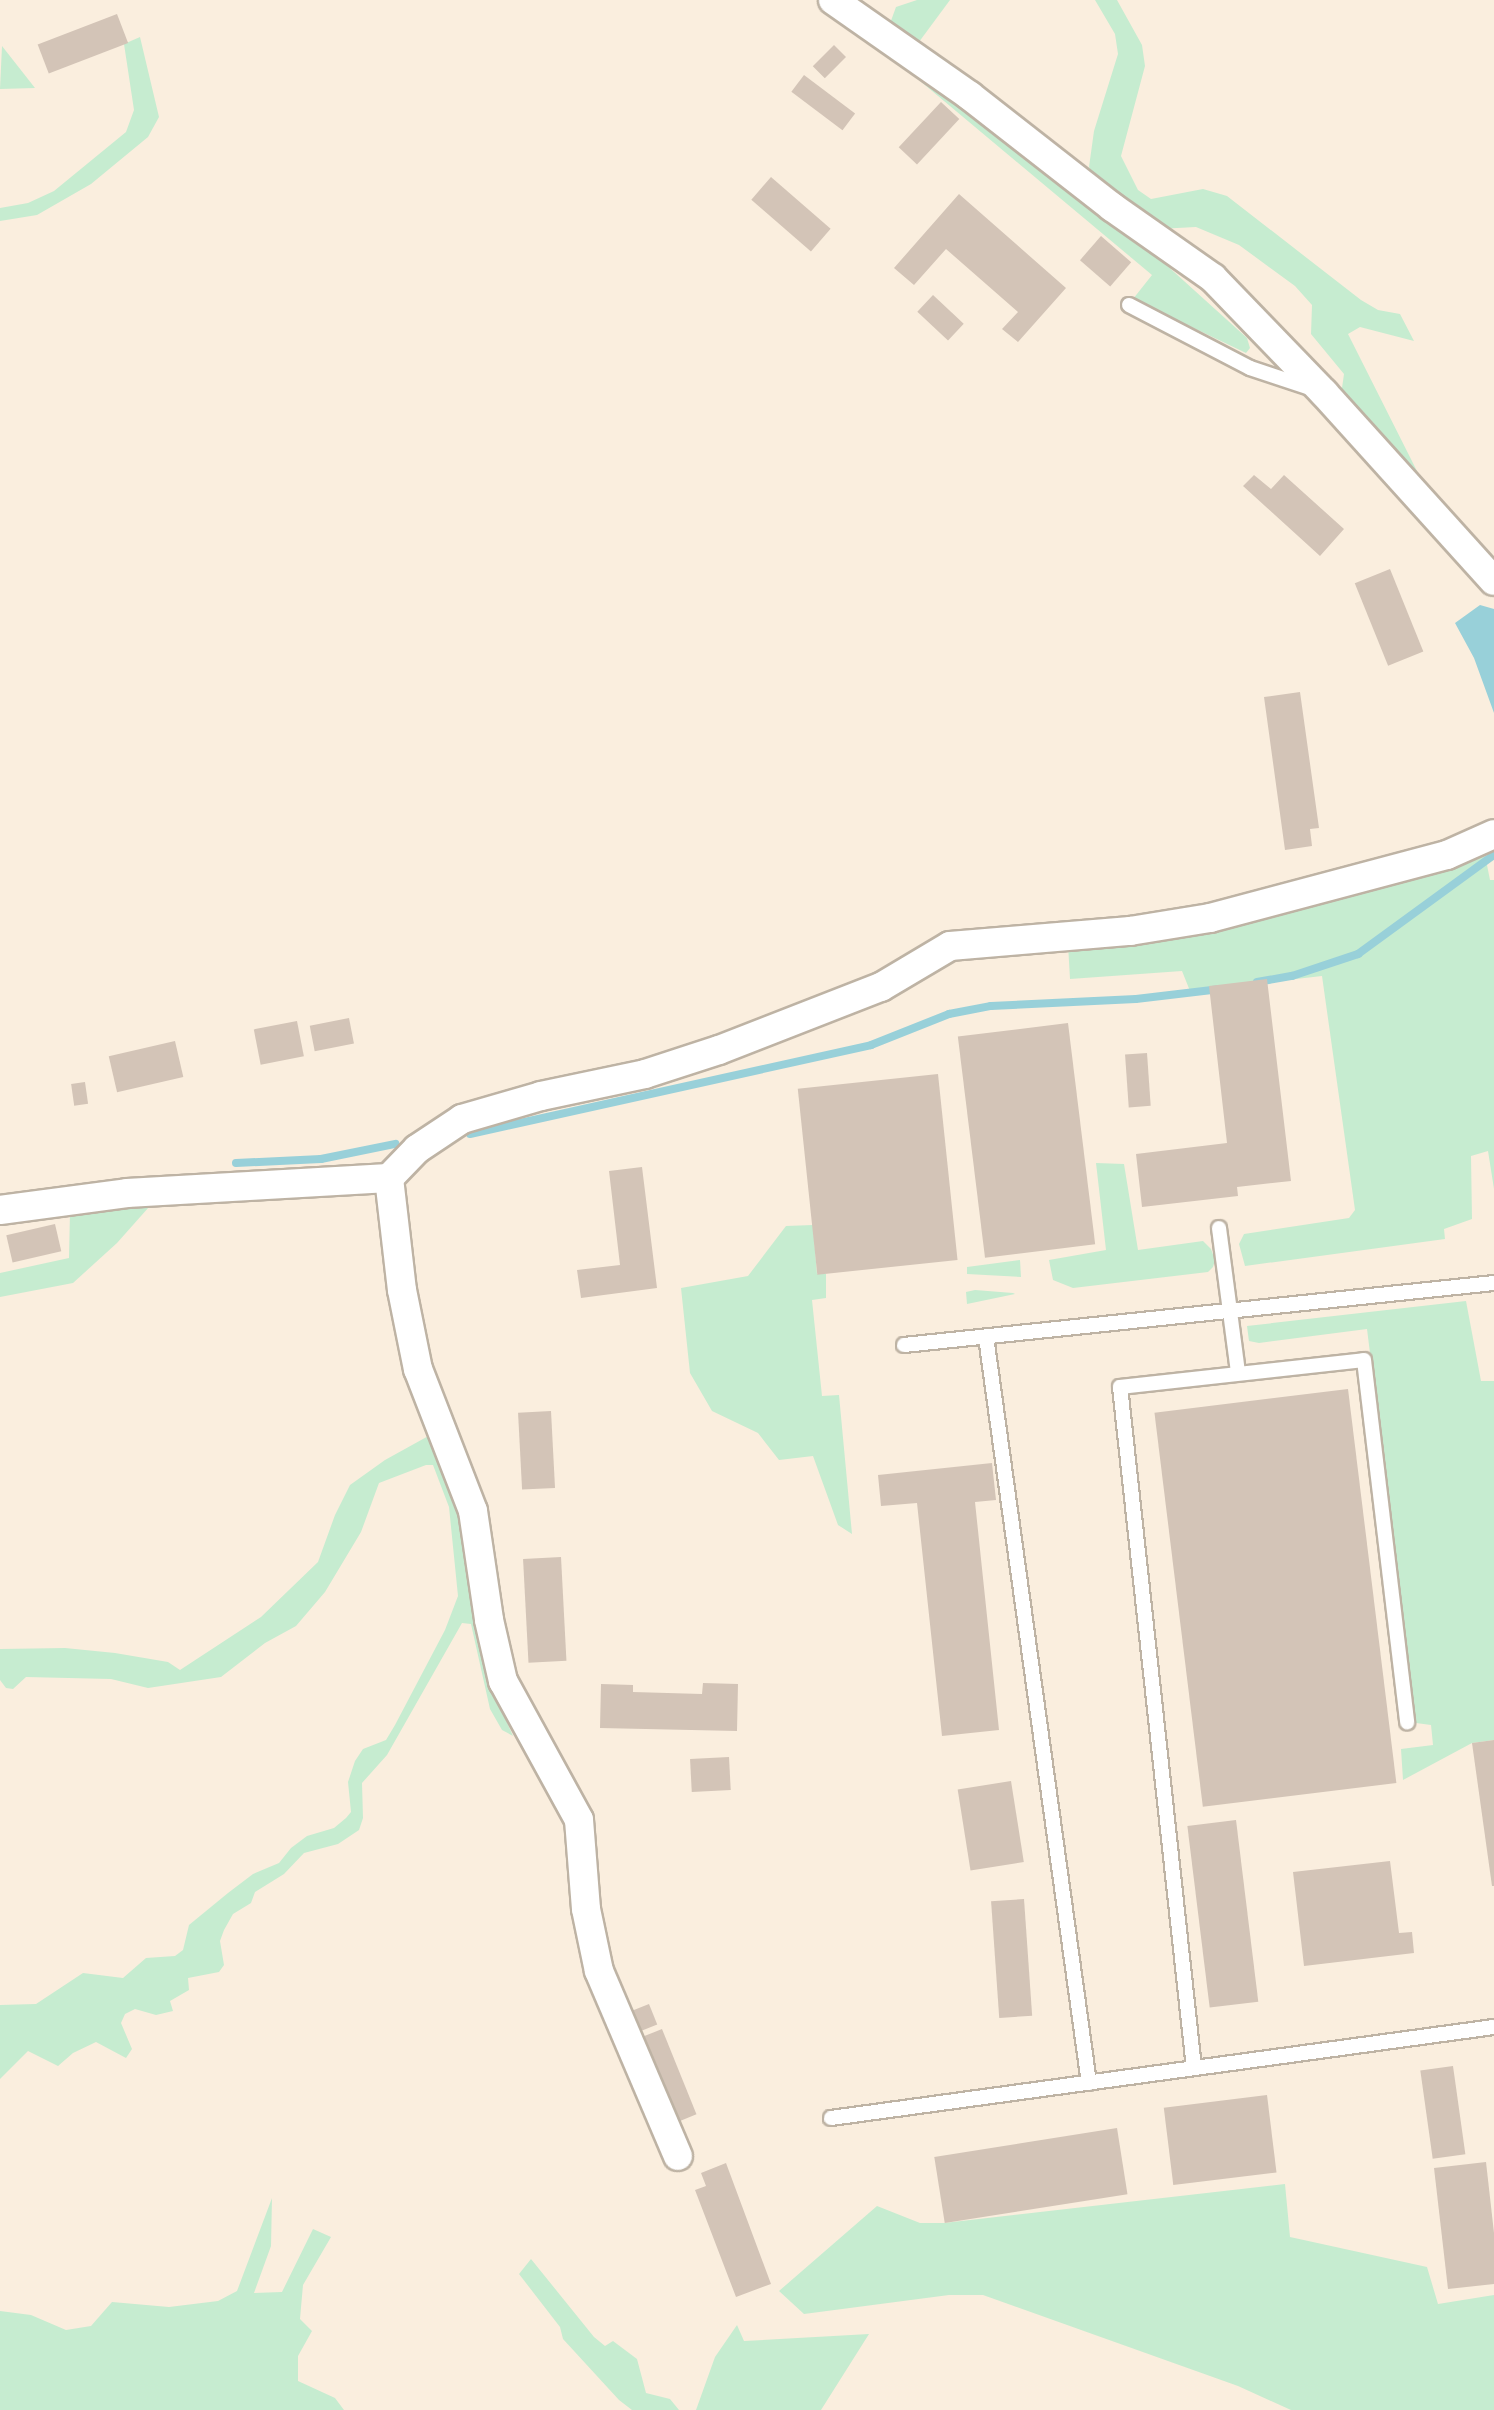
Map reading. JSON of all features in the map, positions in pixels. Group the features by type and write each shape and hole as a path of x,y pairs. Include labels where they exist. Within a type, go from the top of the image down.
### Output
{"street":[{"path":"833,0 970,96 1112,207 1213,278 1324,393 1494,581"},
{"path":"0,1210 127,1193 389,1178 417,1149 462,1119 541,1096 645,1074 719,1050 881,987 950,946 1130,931 1210,918 1447,855 1494,834"},
{"path":"389,1178 402,1290 418,1369 473,1511 489,1620 503,1681 579,1820 586,1909 599,1971 678,2156"}],"lane":[{"path":"1129,305 1250,368 1324,393"},
{"path":"1219,1228 1238,1373"},
{"path":"904,1345 1494,1283"},
{"path":"986,1337 1089,2083"},
{"path":"1194,2068 1120,1387 1364,1360 1407,1722"},
{"path":"831,2118 1494,2027"}],"green space":[{"path":"917,0 950,0 916,46 888,29 896,7"},
{"path":"1095,0 1117,0 1142,45 1145,66 1121,156 1138,190 1151,199 1203,189 1227,196 1361,300 1378,310 1400,314 1414,341 1360,327 1348,334 1424,485 1341,395 1344,374 1311,334 1312,305 1295,286 1239,245 1196,227 1158,229 1100,188 1089,167 1094,131 1118,54 1115,34"},
{"path":"140,37 159,117 148,137 91,184 37,215 0,221 0,208 28,203 54,191 126,132 134,110 124,44"},
{"path":"2,46 35,88 0,89"},
{"path":"907,70 974,107 1052,169 1163,262 1247,338 1250,348 1246,353 1133,299 1152,275"},
{"path":"1484,850 1490,880 1494,880 1494,1189 1488,1151 1471,1156 1472,1219 1444,1229 1445,1239 1245,1266 1239,1244 1244,1234 1349,1218 1355,1210 1322,976 1190,991 1182,971 1070,979 1068,944"},
{"path":"1096,1163 1124,1164 1138,1250 1203,1241 1211,1249 1215,1260 1213,1267 1208,1272 1073,1288 1053,1280 1049,1260 1106,1250"},
{"path":"157,1198 117,1243 73,1283 0,1297 0,1273 69,1258 70,1212"},
{"path":"813,1225 817,1274 826,1274 826,1298 812,1300 822,1396 839,1395 852,1534 838,1525 813,1456 779,1460 758,1433 712,1411 690,1373 681,1288 748,1276 786,1226"},
{"path":"1020,1260 1021,1277 967,1274 967,1267"},
{"path":"966,1292 1015,1294 967,1304"},
{"path":"1466,1301 1481,1381 1494,1381 1494,1740 1472,1743 1403,1780 1401,1749 1433,1745 1431,1725 1416,1723 1367,1329 1259,1343 1249,1341 1247,1326"},
{"path":"432,1434 466,1541 491,1687 513,1736 502,1730 490,1709 471,1624 462,1623 387,1755 362,1783 363,1818 359,1830 338,1844 304,1853 284,1874 255,1892 251,1903 233,1914 220,1941 224,1965 219,1972 188,1978 189,1990 170,2001 173,2011 156,2015 135,2009 125,2014 121,2023 132,2049 126,2058 96,2042 73,2053 58,2066 28,2051 0,2079 0,2005 36,2004 83,1973 123,1978 146,1958 175,1956 183,1950 189,1925 228,1893 253,1874 279,1863 291,1848 307,1836 334,1828 351,1812 348,1782 355,1761 363,1749 386,1740 445,1630 458,1596 449,1507 433,1465 379,1483 361,1532 325,1592 296,1626 265,1643 221,1677 148,1688 111,1679 26,1677 13,1689 6,1688 0,1680 0,1649 65,1648 115,1653 168,1662 180,1670 261,1617 318,1562 350,1485 385,1460"},
{"path":"1285,2184 1290,2237 1427,2267 1438,2304 1494,2295 1494,2410 1291,2410 1238,2386 983,2295 949,2295 804,2314 779,2291 877,2206 920,2223 944,2223"},
{"path":"272,2198 271,2246 254,2293 282,2292 313,2229 331,2237 303,2285 300,2319 312,2331 298,2356 298,2381 335,2398 344,2410 0,2410 0,2311 31,2315 66,2330 91,2326 112,2302 169,2307 218,2301 237,2291"},
{"path":"531,2259 594,2337 605,2346 613,2341 637,2359 646,2393 670,2399 679,2410 632,2410 619,2400 563,2339 560,2327 519,2274"},
{"path":"737,2325 744,2341 869,2334 821,2410 696,2410 715,2357"}],"water":[{"path":"1480,605 1494,609 1494,713 1474,658 1455,623"}],"building":[{"path":"117,14 128,43 49,73 38,44"},
{"path":"834,45 846,57 825,78 813,66"},
{"path":"804,75 855,114 842,130 791,92"},
{"path":"941,102 959,119 917,164 899,147"},
{"path":"771,177 831,229 811,251 751,200"},
{"path":"959,194 1066,288 1018,342 1002,329 1018,312 946,249 914,285 894,268"},
{"path":"1101,236 1131,262 1110,286 1080,260"},
{"path":"933,295 964,324 948,340 917,312"},
{"path":"1254,475 1271,489 1284,475 1344,529 1320,556 1243,486"},
{"path":"1390,569 1423,652 1388,666 1355,583"},
{"path":"1300,692 1319,828 1310,829 1312,846 1285,850 1264,697"},
{"path":"1267,979 1291,1181 1237,1187 1238,1196 1142,1207 1136,1154 1227,1143 1209,986"},
{"path":"349,1018 354,1044 315,1051 310,1026"},
{"path":"297,1021 304,1056 261,1065 254,1029"},
{"path":"1068,1023 1095,1244 985,1258 958,1037"},
{"path":"175,1041 183,1077 117,1092 109,1056"},
{"path":"1147,1053 1151,1106 1129,1107 1125,1055"},
{"path":"938,1074 958,1260 817,1275 798,1089"},
{"path":"85,1082 88,1104 74,1106 71,1084"},
{"path":"642,1167 657,1288 581,1298 577,1270 620,1265 609,1171"},
{"path":"55,1224 61,1251 13,1263 6,1235"},
{"path":"1348,1389 1396,1783 1203,1807 1154,1413"},
{"path":"551,1411 555,1488 522,1490 518,1413"},
{"path":"992,1463 996,1500 975,1502 999,1730 942,1736 917,1503 881,1506 878,1475"},
{"path":"561,1557 566,1661 528,1663 523,1559"},
{"path":"703,1683 738,1684 737,1731 600,1728 601,1684 633,1685 633,1692 702,1694"},
{"path":"1494,1740 1494,1886 1492,1886 1472,1743"},
{"path":"729,1757 731,1790 692,1792 690,1759"},
{"path":"1011,1781 1024,1862 970,1870 958,1789"},
{"path":"1236,1820 1258,2002 1210,2008 1187,1826"},
{"path":"1390,1861 1399,1933 1412,1932 1414,1953 1304,1966 1293,1872"},
{"path":"1024,1899 1032,2016 999,2018 991,1901"},
{"path":"649,2004 657,2024 640,2032 631,2011"},
{"path":"662,2029 696,2114 677,2122 643,2037"},
{"path":"1453,2066 1465,2154 1433,2159 1420,2071"},
{"path":"1267,2095 1277,2172 1173,2185 1164,2108"},
{"path":"1117,2128 1127,2194 945,2223 934,2157"},
{"path":"1486,2162 1494,2233 1494,2284 1448,2289 1434,2168"},
{"path":"726,2163 771,2284 736,2297 695,2190 706,2186 701,2173"}],"waterway":[{"path":"1257,982 1292,976 1358,954 1494,855"},
{"path":"470,1134 871,1045 949,1014 991,1006 1136,999 1220,989"},
{"path":"236,1163 321,1159 395,1144"}]}
